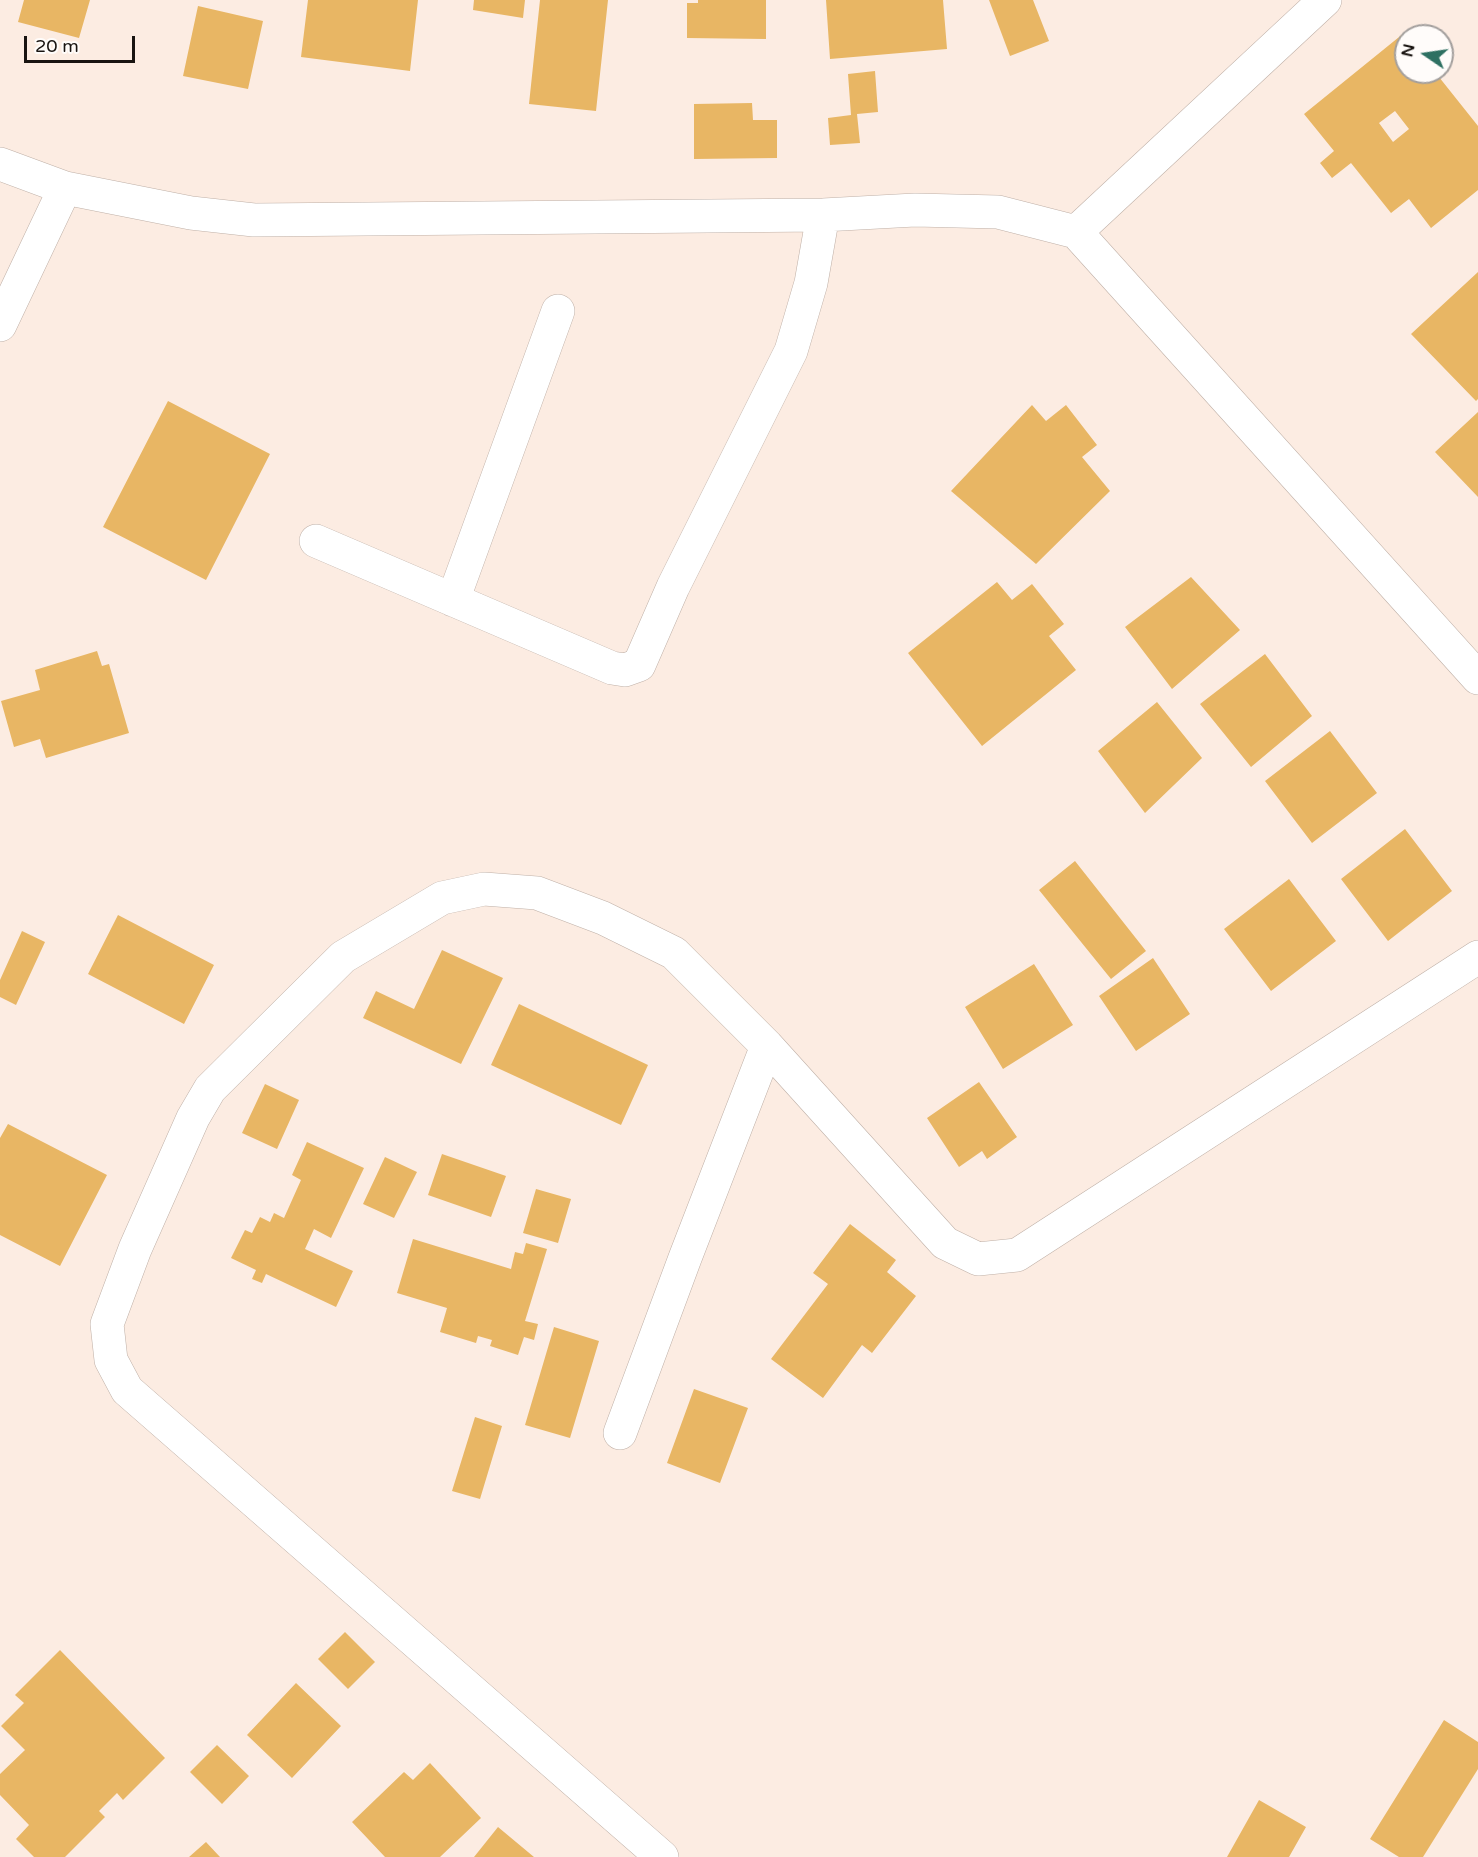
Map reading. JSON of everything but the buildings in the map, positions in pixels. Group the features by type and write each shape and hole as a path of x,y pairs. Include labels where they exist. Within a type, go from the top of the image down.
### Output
{"street":[{"path":"1076,232 1326,0"},
{"path":"0,164 65,188 191,213 254,220 823,215 915,210 998,212 1076,232 1478,678"},
{"path":"0,325 65,188"},
{"path":"316,541 612,668 625,669 639,665 673,587 791,351 811,283 823,215"},
{"path":"453,600 558,311"},
{"path":"662,1857 127,1390 111,1360 107,1324 135,1249 194,1118 210,1089 343,957 442,898 484,889 537,893 603,918 674,953 767,1046 945,1243 978,1259 1017,1256 1478,957"},
{"path":"620,1432 767,1046"}]}
